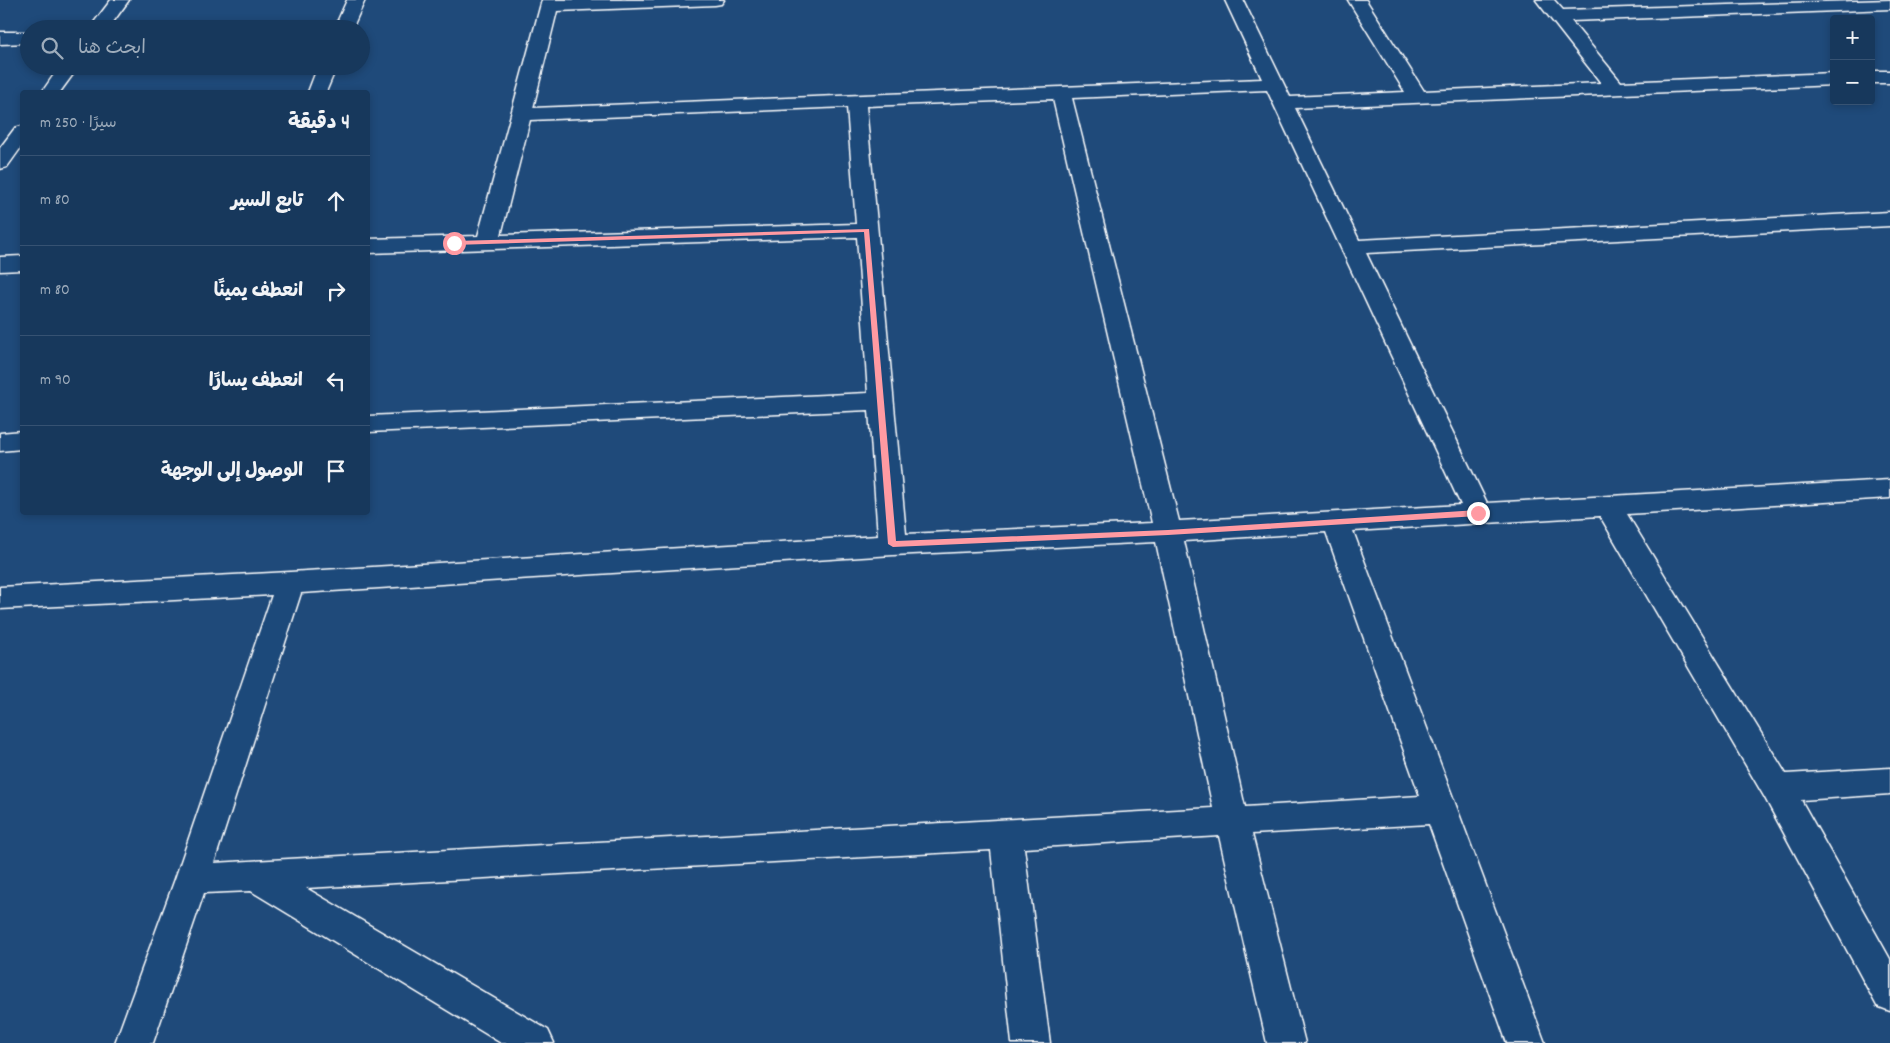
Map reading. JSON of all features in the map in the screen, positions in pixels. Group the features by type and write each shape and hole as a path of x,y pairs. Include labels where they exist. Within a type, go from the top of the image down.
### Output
{"street":[{"path":"105,20 120,0"},
{"path":"348,20 356,0"},
{"path":"488,241 550,3 716,0"},
{"path":"1234,0 1478,513"},
{"path":"1357,0 1418,97"},
{"path":"1545,0 1615,88"},
{"path":"1557,16 1882,5 1890,18"},
{"path":"0,38 20,37"},
{"path":"52,90 63,75"},
{"path":"317,90 324,75"},
{"path":"1875,77 1890,77"},
{"path":"522,114 1061,93 1418,97 1830,79"},
{"path":"1061,93 1168,532 1232,821 1286,1043"},
{"path":"856,101 893,544"},
{"path":"0,163 20,135"},
{"path":"1351,247 1890,219"},
{"path":"370,246 867,230"},
{"path":"0,264 20,263"},
{"path":"370,424 880,401"},
{"path":"0,442 20,440"},
{"path":"0,598 290,583 893,544 1168,532 1890,489"},
{"path":"1608,506 1777,788 1890,994"},
{"path":"1336,522 1526,1043"},
{"path":"134,1043 192,879 290,583"},
{"path":"1777,788 1890,782"},
{"path":"192,879 1006,835 1441,808"},
{"path":"1006,835 1031,1043"},
{"path":"256,876 535,1043"}],"route":[{"path":"454,243 867,230 893,544 1168,532 1478,513"}]}
